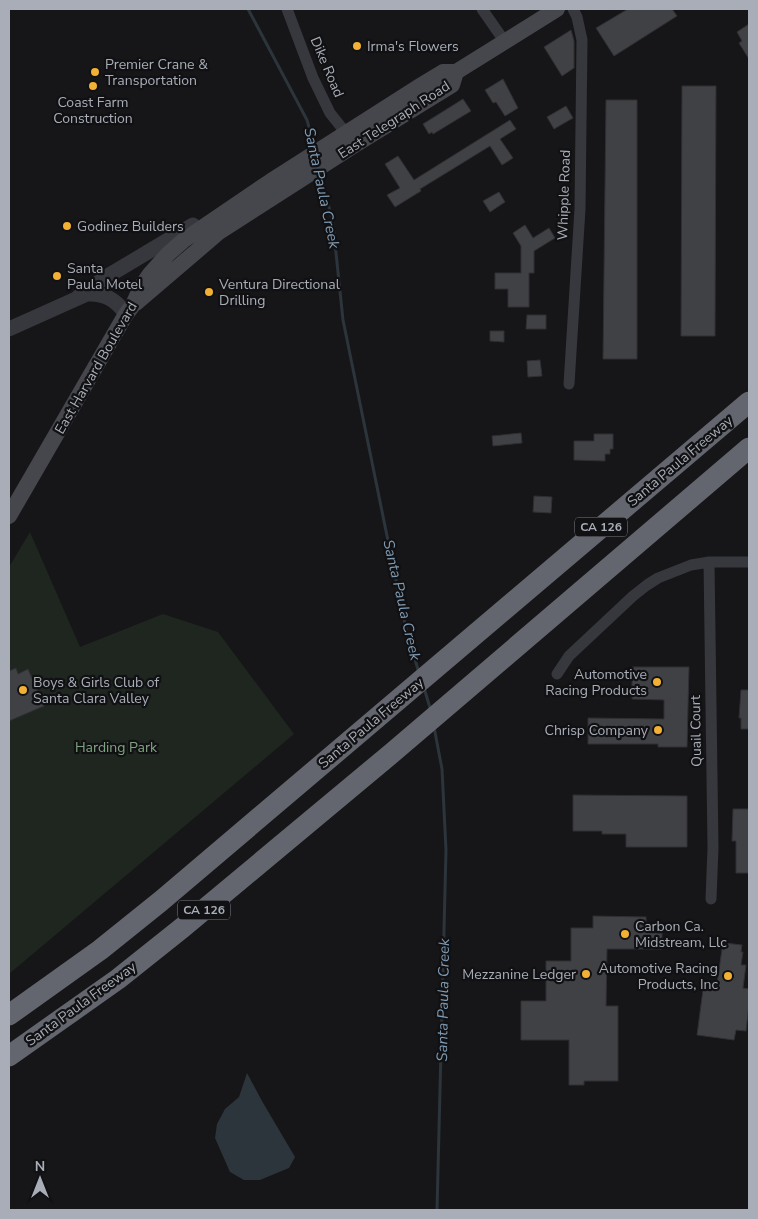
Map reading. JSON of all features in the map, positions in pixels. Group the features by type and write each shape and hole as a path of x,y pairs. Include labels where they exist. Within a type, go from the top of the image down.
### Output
{"highway":[{"name":"Santa Paula Freeway","path":"9,1015 108,944 749,402"},
{"name":"Santa Paula Freeway","path":"9,1056 147,957 392,753 749,448"}],"main road":[{"name":"East Telegraph Road","path":"274,187 443,72 456,72 557,9"},
{"name":"East Harvard Boulevard","path":"9,516 130,310 141,287 168,254 193,234 274,187"}],"street":[{"name":"Dike Road","path":"287,9 342,142"},
{"path":"482,9 505,42"},
{"name":"Whipple Road","path":"569,384 580,210 582,40 577,17 573,9"},
{"name":"East Telegraph Road","path":"78,297 106,277 274,187"},
{"path":"9,329 78,297 93,294 108,297 130,310"},
{"path":"557,674 569,656 647,585 673,571 691,565 709,562 749,562"},
{"name":"Quail Court","path":"709,562 713,848 711,900"}],"green space":[{"name":"Harding Park","path":"30,532 80,647 163,614 218,632 294,734 9,974 9,567"}],"shaded area":[{"path":"247,1073 295,1157 289,1168 260,1180 244,1180 230,1172 215,1138 217,1124 225,1109 239,1097"}],"building":[{"path":"628,9 672,9 677,16 614,56 596,28"},
{"path":"749,24 749,59 739,43 742,41 737,32"},
{"path":"571,30 574,41 574,68 562,76 544,47"},
{"path":"503,79 518,108 505,116 496,102 493,103 485,90"},
{"path":"682,86 716,86 715,336 681,336"},
{"path":"463,99 471,111 433,134 432,132 429,134 423,124"},
{"path":"606,100 637,100 637,359 603,359"},
{"path":"566,106 573,118 554,129 547,117"},
{"path":"510,120 516,129 500,139 513,158 502,165 490,146 420,189 421,191 395,207 387,195 400,188 385,164 398,156 414,180"},
{"path":"499,192 505,202 490,212 483,201"},
{"path":"525,225 533,238 549,228 555,238 534,251 534,273 529,273 529,307 508,307 508,289 495,289 495,273 521,273 521,246 513,233"},
{"path":"527,315 546,315 546,329 526,329"},
{"path":"490,331 504,331 504,342 490,341"},
{"path":"540,360 542,376 528,377 527,361"},
{"path":"521,433 522,443 493,446 492,436"},
{"path":"594,434 613,434 613,449 610,449 610,454 605,454 605,461 574,460 574,441 594,441"},
{"path":"534,496 552,497 551,513 533,512"},
{"path":"632,667 689,667 687,747 658,747 658,744 588,744 588,718 664,719 664,700 632,699"},
{"name":"Boys & Girls Club of Santa Clara Valley","path":"16,668 18,674 28,669 44,706 9,721 9,671"},
{"path":"741,690 749,690 749,729 741,729 741,718 739,718"},
{"path":"573,795 687,796 687,847 626,847 626,834 602,834 602,831 573,831"},
{"path":"733,809 749,809 749,873 736,873 736,841 732,841"},
{"path":"593,916 646,917 646,924 654,924 654,933 662,933 662,949 607,949 606,1006 618,1006 618,1081 584,1081 584,1085 569,1085 569,1040 521,1040 521,1001 546,1001 546,961 571,961 571,928 593,928"},
{"path":"725,943 742,945 741,965 746,965 743,988 749,989 746,1031 736,1030 734,1040 697,1035 704,982 717,984 722,949 724,950"}],"waterway":[{"name":"Santa Paula Creek","path":"248,9 307,120 314,146"},
{"name":"Santa Paula Creek","path":"321,174 333,224 343,320 406,629 419,673"},
{"name":"Santa Paula Creek","path":"424,688 431,711"},
{"name":"Santa Paula Creek","path":"434,727 442,769 446,850 437,1210"}],"place":[{"name":"Irma's Flowers","path":"357,46"},
{"name":"Premier Crane & Transportation","path":"95,72"},
{"name":"Coast Farm Construction","path":"93,86"},
{"name":"Godinez Builders","path":"67,226"},
{"name":"Santa Paula Motel","path":"57,276"},
{"name":"Ventura Directional Drilling","path":"209,292"},
{"name":"Automotive Racing Products","path":"657,682"},
{"name":"Boys & Girls Club of Santa Clara Valley","path":"23,690"},
{"name":"Chrisp Company","path":"658,730"},
{"name":"Carbon Ca. Midstream, Llc","path":"625,934"},
{"name":"Mezzanine Ledger","path":"586,974"},
{"name":"Automotive Racing Products, Inc","path":"728,976"}]}
